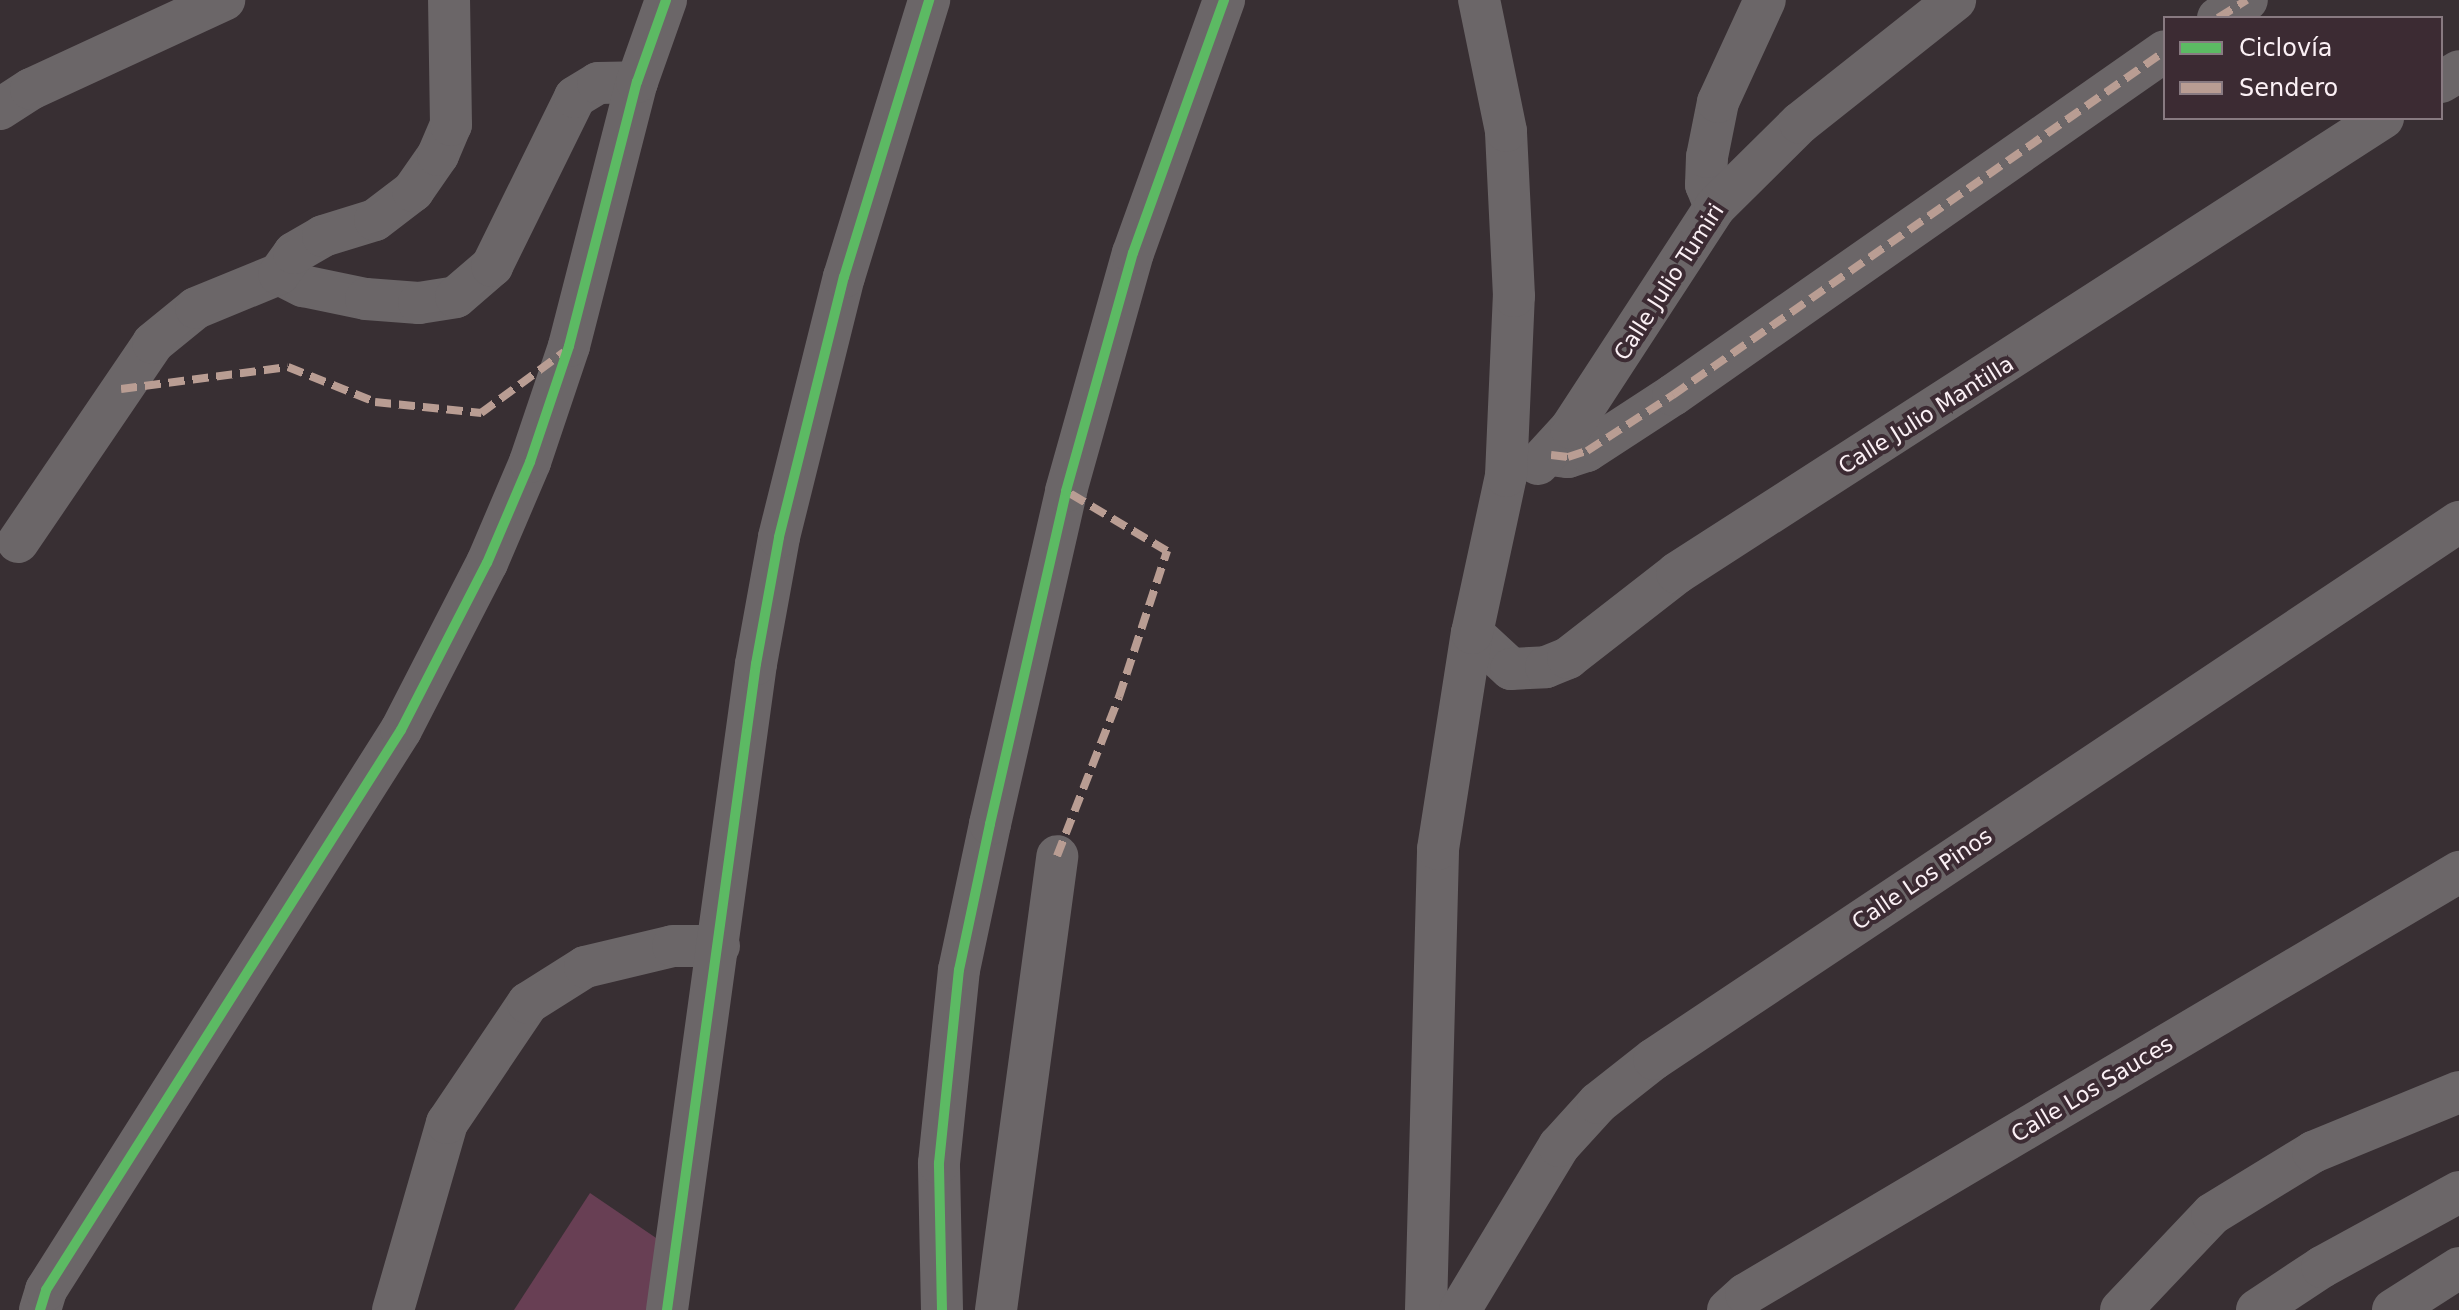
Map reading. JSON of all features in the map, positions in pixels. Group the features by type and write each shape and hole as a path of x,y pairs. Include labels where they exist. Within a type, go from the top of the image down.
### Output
{"street":[{"path":"0,109 31,89 224,0"},
{"path":"18,542 153,343 196,308 279,274 294,253 323,236 375,220 413,191 438,155 451,125 449,0"},
{"path":"40,1310 46,1290 401,730 487,563 530,462 569,346 637,82 666,0"},
{"path":"667,1310 756,664 779,537 844,277 929,0"},
{"path":"942,1310 939,1163 959,970 987,839 1066,491 1133,253 1224,0"},
{"path":"1426,1310 1438,849 1472,633 1506,476 1514,296 1506,131 1479,0"},
{"path":"1715,207 1706,185 1707,157 1718,102 1765,0"},
{"name":"Calle Julio Tumiri","path":"1506,476 1530,470 1551,455 1715,207 1800,123 1955,0"},
{"path":"2221,16 2247,0"},
{"path":"1551,455 1568,457 1587,451 1673,395 2163,52"},
{"path":"279,274 303,286 366,299 419,303 456,297 492,266 575,97 598,83 637,82"},
{"name":"Calle Julio Mantilla","path":"1472,633 1511,669 1546,667 1568,658 1677,573 2380,120"},
{"name":"Calle Los Pinos","path":"1460,1310 1559,1146 1598,1103 1654,1059 2459,522"},
{"path":"996,1310 1057,856"},
{"name":"Calle Los Sauces","path":"1728,1310 1746,1294 2459,872"},
{"path":"393,1310 447,1123 528,1003 585,967 673,946 719,946"},
{"path":"2121,1310 2212,1214 2313,1152 2459,1092"},
{"path":"2257,1310 2347,1253 2459,1192"},
{"path":"2393,1310 2459,1268"}],"shaded area":[{"path":"590,1193 684,1257 650,1310 514,1310"}],"marked path":[{"path":"2221,16 2247,0"},
{"path":"1551,455 1568,457 1587,451 1673,395 2163,52"},
{"path":"121,389 288,367 375,402 481,413 564,352"},
{"path":"1057,856 1119,697 1167,551 1066,491"}],"cycle path":[{"path":"40,1310 46,1290 401,730 487,563 530,462 569,346 637,82 666,0"},
{"path":"667,1310 756,664 779,537 844,277 929,0"},
{"path":"942,1310 939,1163 959,970 990,824 1066,491 1133,253 1224,0"}]}
